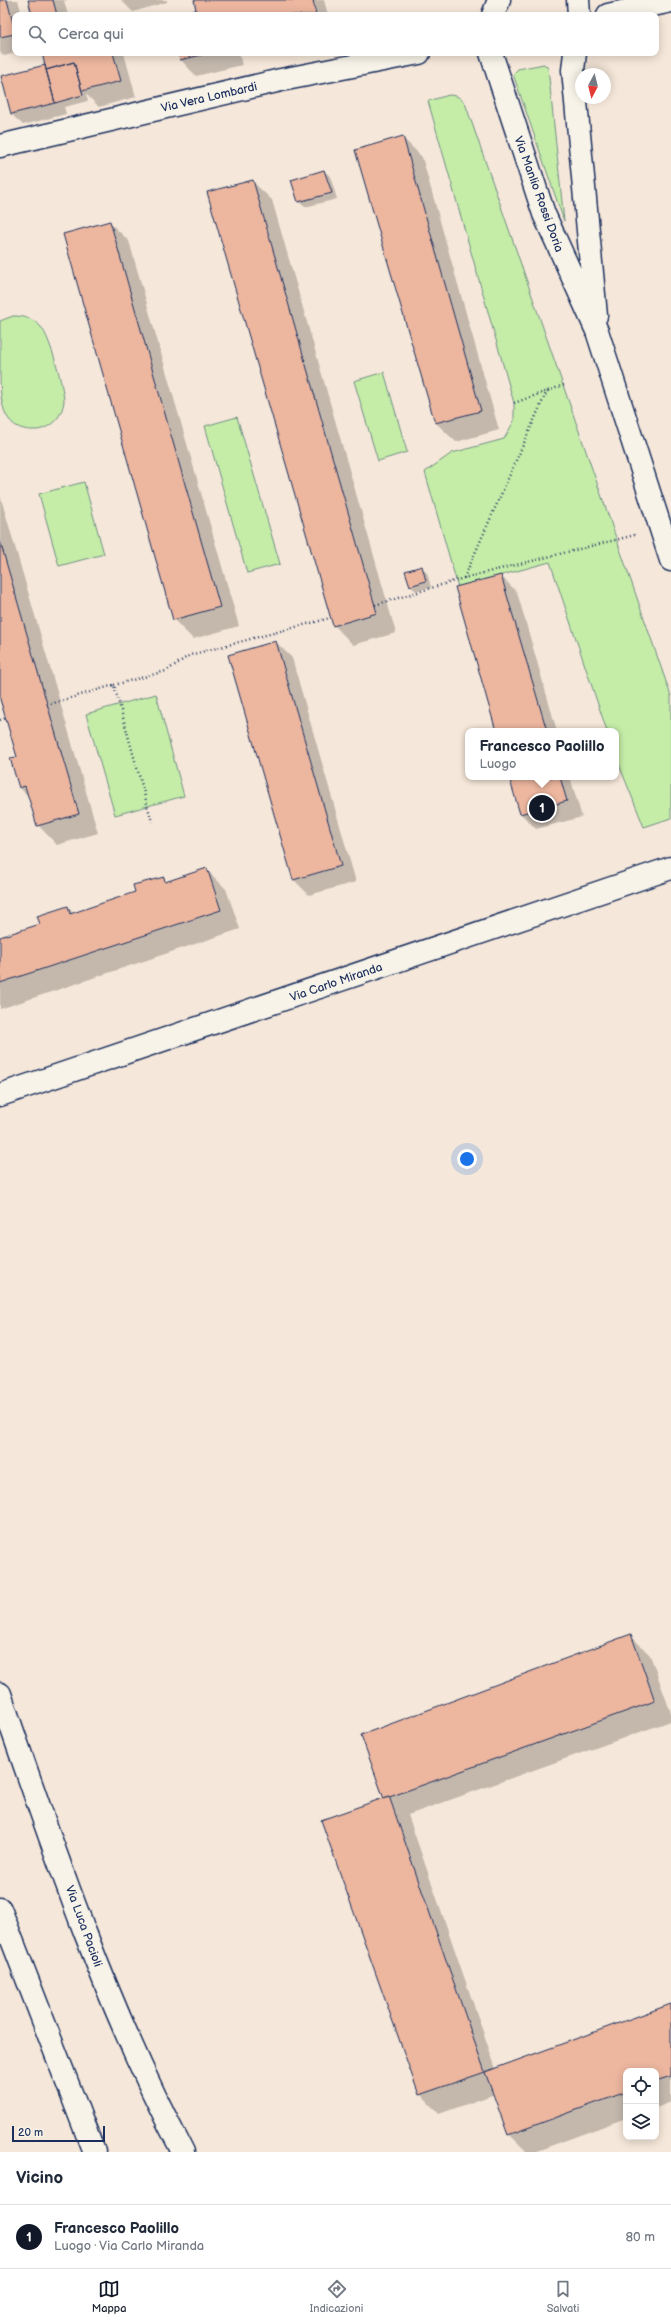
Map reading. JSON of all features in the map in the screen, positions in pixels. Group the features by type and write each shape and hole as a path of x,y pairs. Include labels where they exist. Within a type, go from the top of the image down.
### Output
{"street":[{"path":"495,12 499,0"},
{"path":"578,0 579,12"},
{"path":"622,12 671,1"},
{"name":"Via Vera Lombardi","path":"0,146 281,80 404,56"},
{"name":"Via Manlio Rossi Doria","path":"492,56 544,214 598,331 671,560"},
{"name":"Via Manlio Rossi Doria","path":"572,58 584,206 598,331"},
{"name":"Via Carlo Miranda","path":"0,1095 671,868"},
{"name":"Via Luca Pacioli","path":"0,1694 93,1952 152,2094 183,2152"},
{"path":"0,1908 94,2152"}],"path":[{"path":"514,403 564,386"},
{"path":"464,578 547,391"},
{"path":"375,605 464,578 616,540 660,527"},
{"path":"48,705 166,671 190,654 330,618"},
{"path":"114,685 152,822"},
{"path":"0,720 6,718"}],"green space":[{"path":"544,64 548,68 564,221 513,74 518,69"},
{"path":"449,95 457,96 465,103 671,696 671,818 644,827 619,764 619,728 606,728 550,562 458,587 425,472 452,453 504,439 514,421 514,403 428,101"},
{"path":"13,316 28,318 35,321 41,327 52,351 62,386 64,402 61,413 53,423 39,430 24,429 15,425 4,411 0,380 0,321"},
{"path":"384,372 407,452 378,461 354,381"},
{"path":"237,417 280,564 247,573 205,426"},
{"path":"84,482 104,554 59,566 39,494"},
{"path":"156,694 184,796 115,815 86,714"}],"building":[{"path":"0,0 7,0 12,19 12,35 0,37"},
{"path":"28,0 53,0 56,12 31,12"},
{"path":"194,0 313,0 315,12 187,12 196,10"},
{"path":"43,56 114,56 121,81 82,91 74,62 46,70"},
{"path":"179,56 197,56 180,60"},
{"path":"74,62 83,95 55,103 46,70"},
{"path":"45,65 55,103 11,114 1,76"},
{"path":"403,136 481,411 435,423 355,150"},
{"path":"324,170 332,193 298,202 291,180"},
{"path":"253,180 377,613 333,626 207,192"},
{"path":"110,221 220,607 173,620 63,234"},
{"path":"0,541 79,814 37,826 25,786 19,788 10,758 17,757 0,699"},
{"path":"422,566 426,581 410,586 405,571"},
{"path":"501,575 546,728 495,728 455,587"},
{"path":"276,641 341,866 293,880 228,655"},
{"path":"510,780 561,780 567,801 520,814"},
{"path":"207,868 221,910 0,983 0,937 40,924 37,916 68,906 70,914 135,892 133,885 164,877 165,882"},
{"path":"631,1634 655,1701 384,1799 361,1735"},
{"path":"389,1796 485,2072 419,2095 321,1820"},
{"path":"671,2004 671,2076 659,2080 659,2068 623,2068 623,2093 508,2135 485,2072"}],"place":[{"name":"Francesco Paolillo","path":"542,808"}]}
